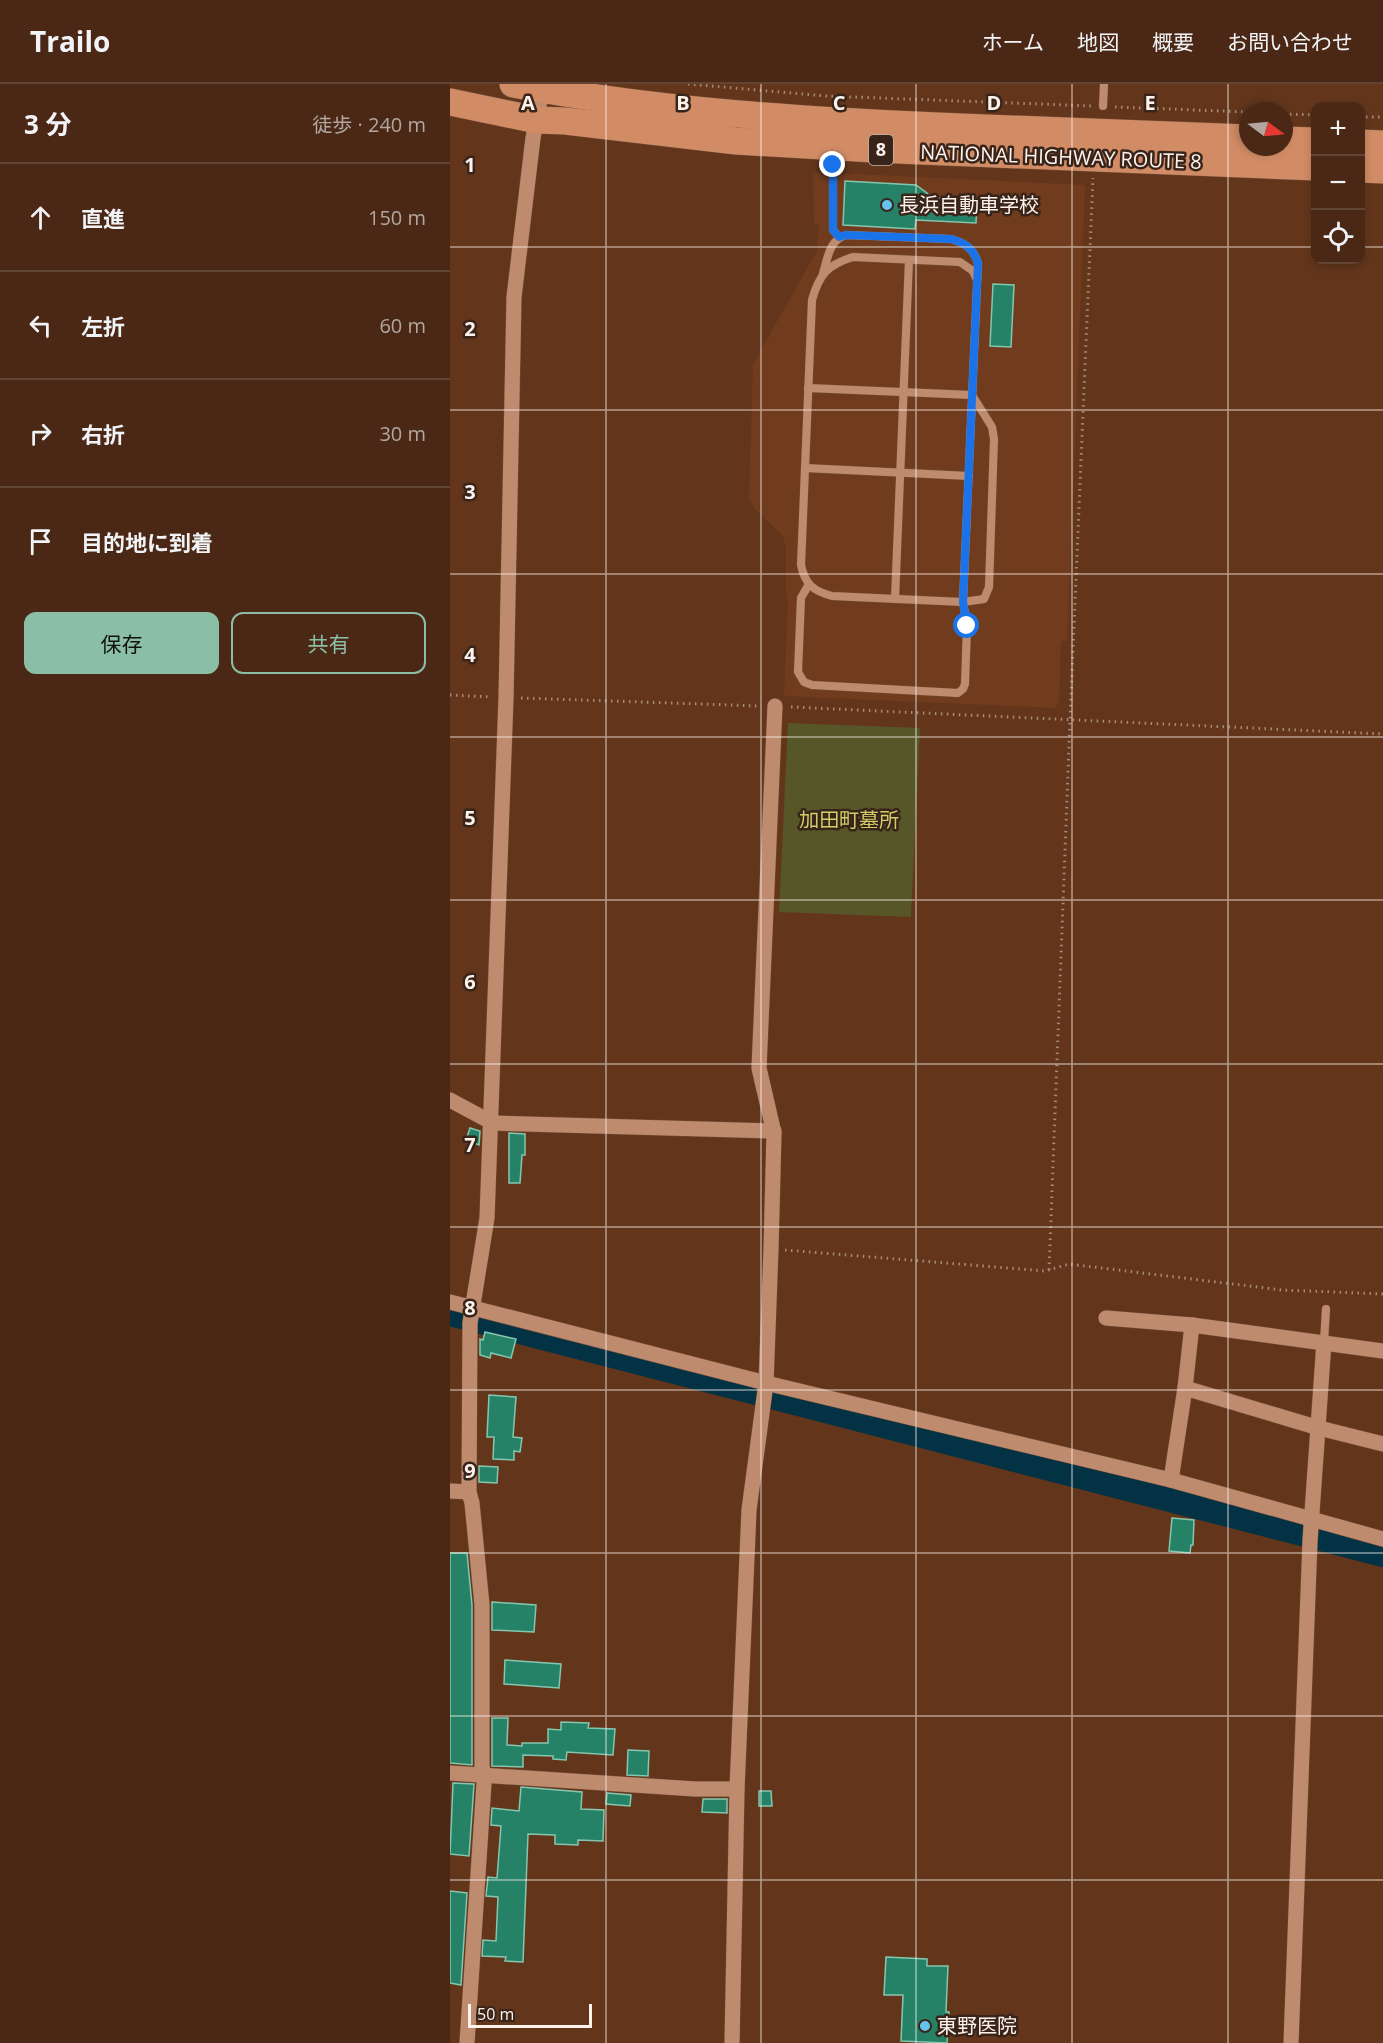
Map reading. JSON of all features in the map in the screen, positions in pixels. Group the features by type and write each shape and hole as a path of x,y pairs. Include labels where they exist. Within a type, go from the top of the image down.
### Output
{"highway":[{"name":"NATIONAL HIGHWAY ROUTE 8","path":"513,84 542,87 605,100 723,114 864,123 1239,138"},
{"name":"NATIONAL HIGHWAY ROUTE 8","path":"450,102 537,120 565,121 736,141 1311,167"},
{"path":"1293,140 1311,141"},
{"path":"1365,143 1383,144"},
{"path":"1365,169 1383,170"}],"street":[{"path":"467,2043 484,1784 482,1605 469,1492 472,1313 487,1218 491,1123 506,698 514,297 542,87"},
{"path":"732,2043 737,1789 749,1510 765,1389 771,1249 774,1131 759,1068 775,706"},
{"path":"450,1100 491,1123 774,1131"},
{"path":"450,1302 472,1313 765,1389 1171,1480 1312,1530 1383,1539"},
{"path":"1106,1318 1192,1325 1383,1351"},
{"path":"1171,1480 1192,1325"},
{"path":"1291,2043 1312,1530 1324,1342"},
{"path":"1185,1388 1319,1428 1383,1444"},
{"path":"450,1491 469,1492"},
{"path":"450,1773 695,1789 737,1789"}],"lane":[{"path":"1103,106 1104,84"},
{"path":"833,147 833,230 839,237"},
{"path":"809,584 801,598 798,672 804,682 812,685 958,693 963,689 967,626 963,602 976,278 978,263 975,254 965,243 951,239 846,235 839,237 832,245 812,300 801,565 803,574 817,592 831,596 963,602 984,599 989,587 994,439 992,427 972,395"},
{"path":"823,273 837,262 853,257 960,262 973,271 976,278"},
{"path":"895,599 909,260"},
{"path":"808,388 972,395"},
{"path":"805,468 969,476"},
{"path":"1324,1342 1326,1309"}],"path":[{"path":"688,84 826,96 1239,112"},
{"path":"1293,114 1311,115"},
{"path":"1365,117 1383,117"},
{"path":"1049,1270 1094,158"},
{"path":"450,695 775,706 1383,734"},
{"path":"771,1249 1045,1271 1069,1264 1282,1290 1383,1294"}],"shaded area":[{"path":"813,172 1085,185 1067,641 1061,641 1059,703 1055,708 784,696 788,601 786,549 783,536 754,508 749,497 753,364 817,251 819,225 814,224"}],"green space":[{"name":"加田町墓所","path":"788,723 920,728 911,917 779,912"}],"building":[{"name":"長浜自動車学校","path":"845,181 916,185 930,198 977,200 976,223 916,220 915,229 843,225"},
{"path":"993,284 1014,285 1011,347 990,346"},
{"path":"470,1128 480,1131 479,1145 466,1140"},
{"path":"509,1133 525,1134 525,1155 522,1155 520,1183 509,1183"},
{"path":"485,1332 516,1339 511,1358 491,1353 490,1358 480,1355 480,1339 483,1340"},
{"path":"489,1395 516,1397 513,1437 522,1438 520,1452 514,1451 514,1460 493,1459 494,1437 487,1437"},
{"path":"479,1466 498,1467 497,1483 479,1482"},
{"path":"1172,1518 1194,1520 1193,1545 1191,1545 1190,1553 1169,1551"},
{"path":"450,1553 467,1553 472,1605 472,1765 450,1763"},
{"path":"492,1602 536,1605 534,1632 492,1630"},
{"path":"505,1660 561,1664 559,1688 504,1684"},
{"path":"492,1718 508,1718 507,1745 548,1743 548,1729 561,1730 561,1722 589,1723 588,1728 615,1729 613,1755 567,1752 566,1760 553,1759 553,1756 523,1755 523,1767 492,1766"},
{"path":"628,1750 649,1751 648,1776 627,1775"},
{"path":"453,1783 474,1784 469,1856 450,1854"},
{"path":"521,1787 582,1792 581,1809 604,1810 603,1841 578,1840 578,1845 555,1844 555,1835 528,1834 523,1962 505,1961 506,1957 482,1956 483,1940 496,1941 498,1897 486,1896 488,1877 497,1878 501,1826 491,1825 492,1808 519,1811"},
{"path":"759,1791 771,1791 772,1806 759,1806"},
{"path":"607,1793 631,1795 630,1806 606,1804"},
{"path":"703,1799 727,1799 727,1813 702,1812"},
{"path":"450,1891 467,1893 461,1985 450,1983"},
{"path":"886,1957 927,1959 927,1966 948,1966 947,2043 901,2041 903,1995 884,1995"}],"waterway":[{"path":"450,1311 1383,1552"}],"place":[{"name":"長浜自動車学校","path":"887,205"},
{"name":"東野医院","path":"925,2026"}],"route":[{"path":"833,165 833,230 839,237 846,235 951,239 965,243 975,254 978,263 963,602 967,626"}]}
